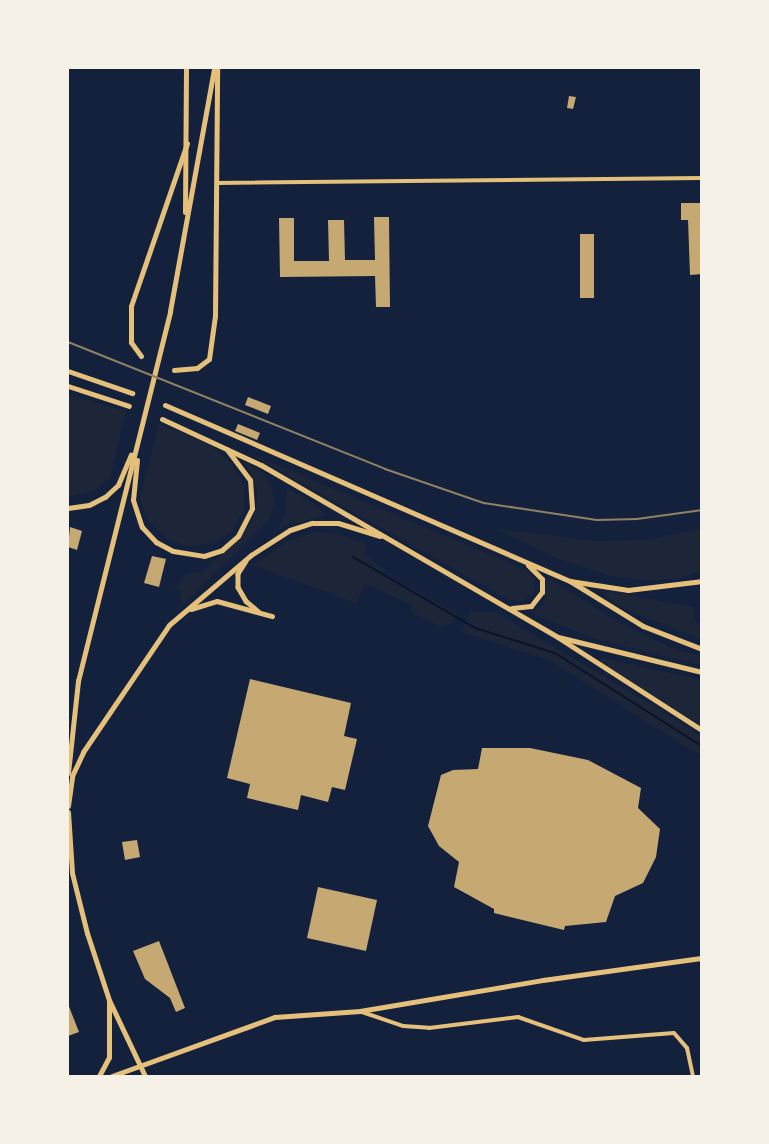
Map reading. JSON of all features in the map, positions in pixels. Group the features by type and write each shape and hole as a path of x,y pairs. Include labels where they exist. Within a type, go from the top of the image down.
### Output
{"main road":[{"path":"181,252 186,143 186,68"},
{"path":"174,370 197,369 209,359 215,316 218,183 215,68"},
{"path":"68,773 78,681 163,344 215,68"},
{"path":"141,356 131,342 131,306 186,143"},
{"path":"68,372 132,393"},
{"path":"68,387 129,406"},
{"path":"165,405 570,581 643,626 702,649"},
{"path":"162,419 212,440 508,607 702,730"},
{"path":"143,420 133,481 135,509 156,542 182,555 204,556 222,550 238,536 252,508 252,489 245,471 212,440"},
{"path":"68,508 97,502 118,485 143,420"},
{"path":"68,806 75,768 93,735 169,625 251,555 290,530 312,523 351,526 397,544"},
{"path":"508,607 529,607 543,589 540,575 516,558"},
{"path":"570,581 628,590 702,580"},
{"path":"558,638 702,672"},
{"path":"68,812 72,873"},
{"path":"68,859 109,1000 145,1077"},
{"path":"99,1077 109,1057 109,1000"}],"street":[{"path":"218,183 702,178"},
{"path":"184,614 202,603 217,601 272,616 250,605 238,587 240,570 251,555"},
{"path":"112,1077 275,1017 360,1011 702,958"},
{"path":"360,1011 403,1026 429,1028 518,1017 584,1040 674,1033 687,1048 693,1077"}],"shaded area":[{"path":"68,395 126,411 110,478 94,491 69,497"},
{"path":"159,424 209,444 231,463 244,486 244,510 232,530 216,542 190,547 166,539 148,520 140,499"},
{"path":"246,452 526,570 535,580 534,592 521,602 506,598"},
{"path":"245,462 264,474 272,487 274,502 270,519 182,606 180,590 174,587 190,572 202,573 249,526 256,510 257,490"},
{"path":"287,488 316,505 325,515 278,528 286,513"},
{"path":"497,529 596,541 643,540 701,529 701,571 676,579 647,581 607,575 556,558"},
{"path":"315,532 338,533 367,545 364,555 385,569 384,573 457,614 451,624 441,627 410,611 412,605 365,584 356,603 253,565 288,541"},
{"path":"547,578 626,626 674,649 701,656 701,665 595,639 530,613 544,604"},
{"path":"608,591 693,607 695,621 701,624 701,639 633,613 604,596"},
{"path":"470,612 496,612 658,709 701,736 701,756 549,660 461,632"},
{"path":"603,658 701,680 701,725 600,662"}],"building":[{"path":"569,96 576,97 573,109 567,108"},
{"path":"681,203 702,203 702,274 690,275 688,220 681,220"},
{"path":"374,217 389,217 390,307 376,307 375,276 280,277 279,218 294,218 294,261 329,261 328,220 344,220 345,260 375,260"},
{"path":"580,234 594,234 594,298 580,298"},
{"path":"248,397 271,406 268,414 245,405"},
{"path":"238,424 260,433 257,440 235,431"},
{"path":"70,527 82,531 77,550 68,547"},
{"path":"152,556 166,559 159,587 144,583"},
{"path":"250,679 351,703 344,736 357,739 345,790 332,787 328,802 301,795 298,810 247,798 250,784 227,778"},
{"path":"482,748 530,748 588,760 641,788 638,808 660,829 656,857 643,883 615,896 606,922 565,926 564,930 494,913 494,909 454,887 459,862 439,846 428,826 441,775 453,770 478,769"},
{"path":"137,840 140,857 125,860 122,842"},
{"path":"318,887 377,900 366,951 307,938"},
{"path":"159,941 185,1008 176,1012 170,998 145,979 133,951"},
{"path":"68,1004 79,1032 68,1036"}],"waterway":[{"path":"353,557 475,628 555,653 700,745"}],"railway":[{"path":"68,342 385,469 484,503 597,520 637,519 702,510"}]}
